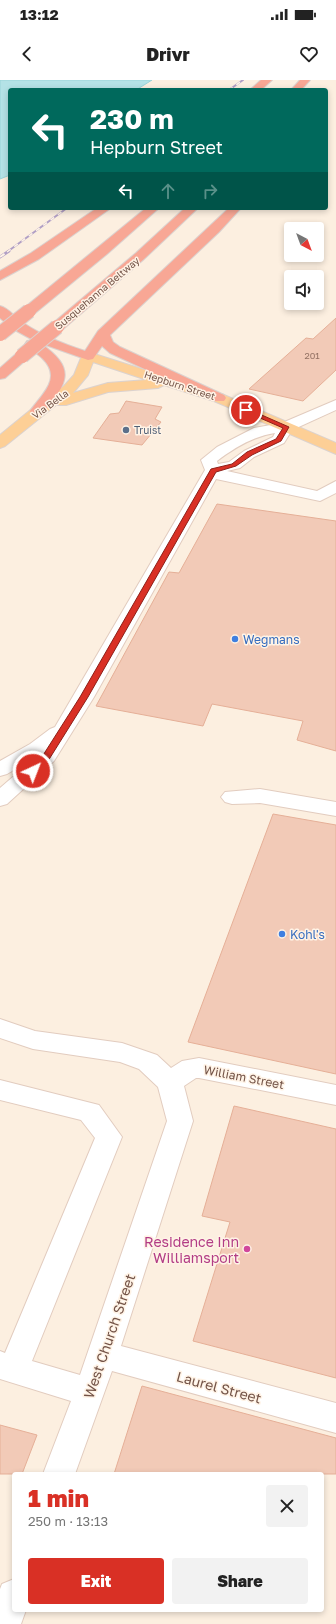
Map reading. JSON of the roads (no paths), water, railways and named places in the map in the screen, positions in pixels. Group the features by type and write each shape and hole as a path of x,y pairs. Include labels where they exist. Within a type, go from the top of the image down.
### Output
{"highway":[{"path":"257,88 267,80"},
{"path":"267,88 274,80"},
{"path":"298,88 306,80"},
{"path":"0,276 35,256 102,210"},
{"path":"0,334 104,251 151,210"},
{"name":"Susquehanna Beltway","path":"0,375 140,256 190,210"},
{"path":"0,310 11,321 45,341 88,356 103,334 215,229 233,210"},
{"path":"0,289 35,256"},
{"path":"0,325 45,353 56,363 58,369 58,382 56,387 37,411"},
{"path":"103,334 107,344 115,350 219,398"}],"main road":[{"name":"Hepburn Street","path":"88,356 134,370 174,385 219,398 336,449"},
{"name":"Via Bella","path":"0,443 37,411 64,394 76,383 84,372 88,356"},
{"path":"37,411 80,394 104,388 143,384 174,385"}],"street":[{"path":"0,770 37,748 58,732 67,721 84,697 212,472 234,465 249,454 279,440 286,427 336,404"},
{"path":"212,472 320,496 336,486"},
{"path":"0,799 44,761 67,721"},
{"path":"232,797 260,796 336,809"},
{"path":"0,1028 32,1040 122,1052 148,1062 170,1082"},
{"name":"William Street","path":"170,1082 191,1068 198,1068 336,1095"},
{"name":"West Church Street","path":"60,1472 103,1355 180,1121 170,1082"},
{"path":"0,1090 90,1112 110,1137 7,1367 89,1392"},
{"name":"Laurel Street","path":"103,1355 336,1418"},
{"path":"4,1624 12,1602"}],"water":[{"path":"0,80 152,80 139,88 8,88 8,176 0,179"}],"railway":[{"path":"232,88 243,80"},
{"path":"7,252 64,210"},
{"path":"0,257 9,251"}],"place":[{"name":"Truist","path":"126,430"},
{"name":"Wegmans","path":"235,639"},
{"name":"Kohl's","path":"282,934"},
{"name":"Residence Inn Williamsport","path":"247,1249"}]}
